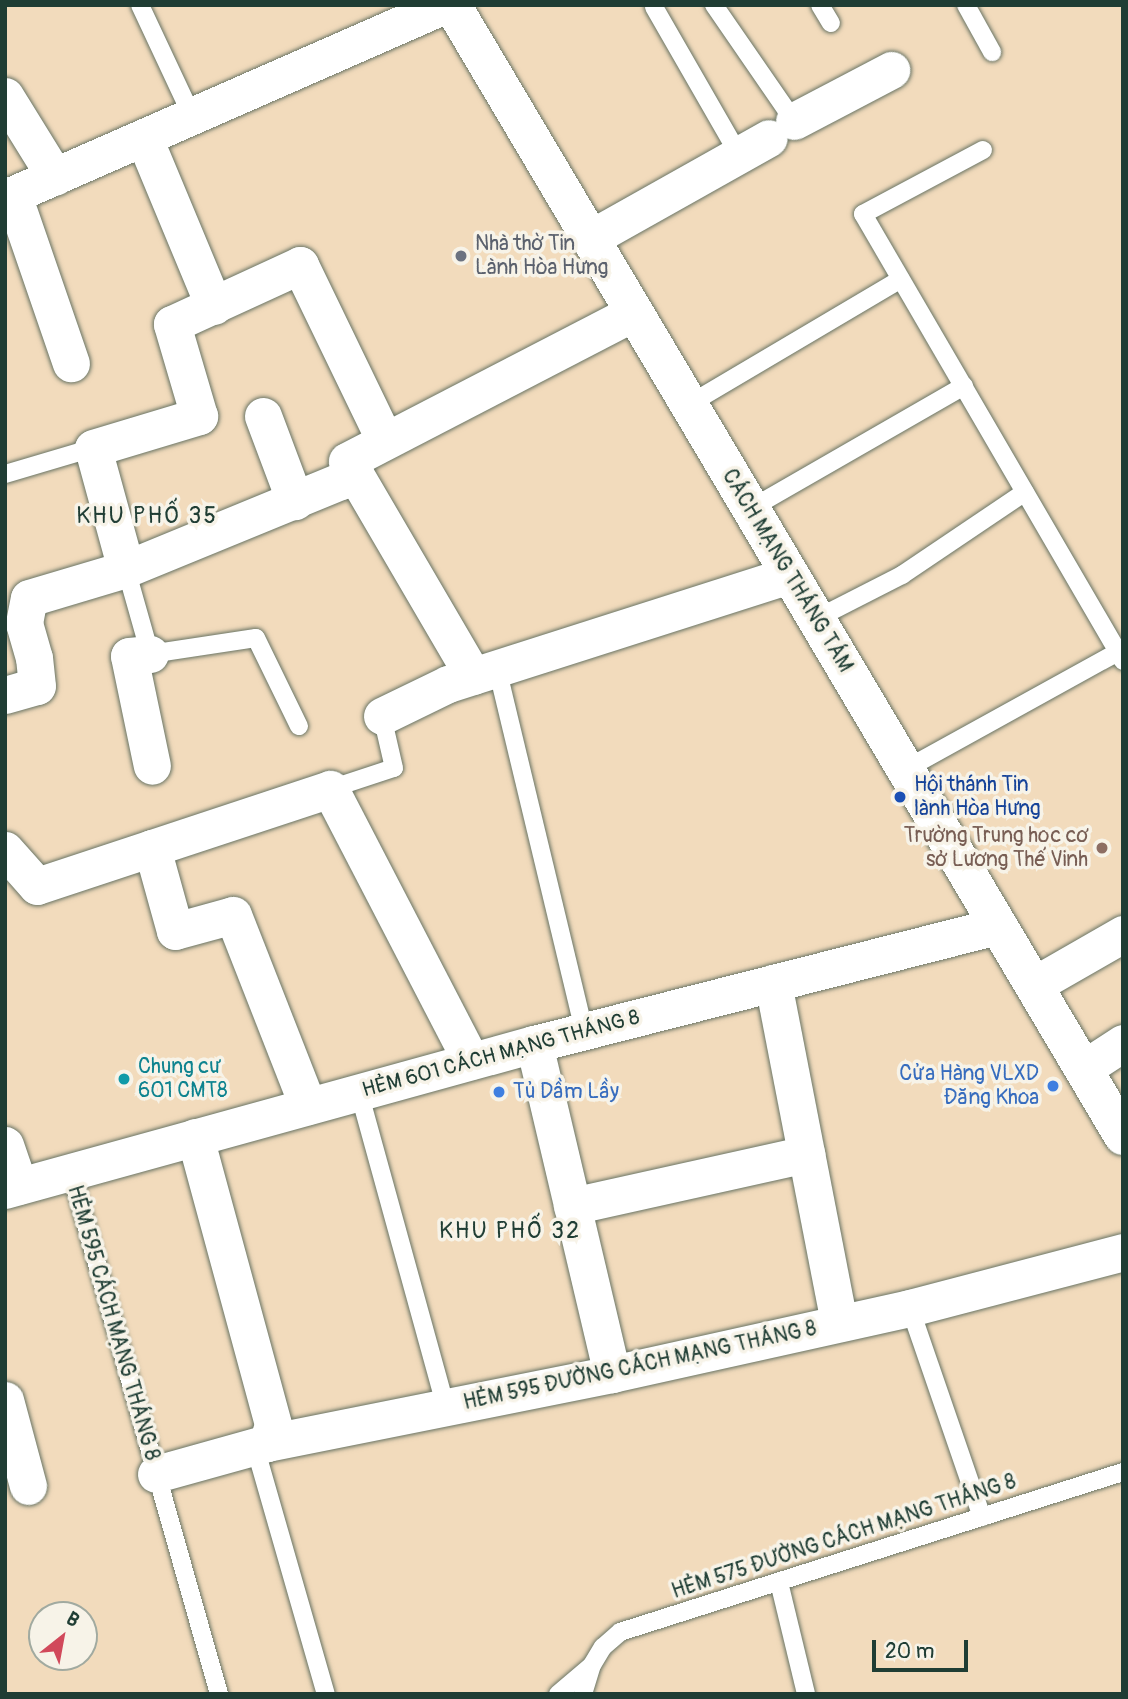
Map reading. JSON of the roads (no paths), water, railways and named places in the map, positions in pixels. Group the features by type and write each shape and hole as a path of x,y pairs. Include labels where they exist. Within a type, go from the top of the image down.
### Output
{"main road":[{"name":"CÁCH MẠNG THÁNG TÁM","path":"453,5 633,313 1123,1136"}],"street":[{"path":"71,363 9,196 445,5"},
{"path":"590,239 891,70"},
{"path":"5,96 55,177"},
{"path":"144,138 214,306"},
{"path":"126,569 93,448 198,416 172,324 300,265 385,441"},
{"path":"485,672 438,617 346,461 633,313"},
{"path":"263,416 295,500"},
{"path":"5,695 37,686 34,658 24,623 29,598 126,569 355,474"},
{"path":"382,716 485,672 790,575"},
{"path":"150,654 129,656 152,766"},
{"path":"5,850 37,886 330,789 471,1061"},
{"path":"152,848 175,931 233,915 308,1106"},
{"name":"HẺM 601 CÁCH MẠNG THÁNG 8","path":"12,1188 534,1044 998,926"},
{"path":"1034,985 1123,934"},
{"path":"773,983 839,1324"},
{"path":"1083,1069 1123,1043"},
{"name":"HẺM 595 ĐƯỜNG CÁCH MẠNG THÁNG 8","path":"534,1044 612,1374"},
{"path":"195,1138 273,1425 267,1443"},
{"path":"5,1145 12,1188"},
{"path":"572,1206 806,1154"},
{"name":"HẺM 595 ĐƯỜNG CÁCH MẠNG THÁNG 8","path":"156,1474 267,1443 612,1374 910,1308 1123,1252"},
{"path":"5,1400 28,1486"}],"lane":[{"path":"140,5 192,116"},
{"path":"713,5 767,138"},
{"path":"820,5 831,23"},
{"path":"965,5 992,52"},
{"path":"654,7 767,138"},
{"path":"906,769 1120,657 863,214 983,150"},
{"path":"688,405 901,279"},
{"path":"750,509 964,386"},
{"path":"5,474 93,448"},
{"path":"816,619 902,575 1025,492"},
{"path":"126,569 150,654 256,638 299,726"},
{"path":"485,672 584,1031"},
{"path":"330,789 394,768 382,716"},
{"name":"HẺM 595 ĐƯỜNG CÁCH MẠNG THÁNG 8","path":"359,1093 446,1407"},
{"name":"HẺM 595 CÁCH MẠNG THÁNG 8","path":"71,1172 219,1694"},
{"path":"910,1308 982,1517"},
{"path":"267,1443 259,1461 327,1694"},
{"name":"HẺM 575 ĐƯỜNG CÁCH MẠNG THÁNG 8","path":"592,1665 603,1647 620,1632 1123,1472"},
{"path":"779,1582 806,1694"},
{"path":"558,1694 592,1665"},
{"path":"583,1694 592,1665"}],"place":[{"name":"Nhà thờ Tin Lành Hòa Hưng","path":"461,256"},
{"name":"Hội thánh Tin lành Hòa Hưng","path":"900,797"},
{"name":"Trường Trung học cơ sở Lương Thế Vinh","path":"1102,848"},
{"name":"Chung cư 601 CMT8","path":"124,1079"},
{"name":"Cửa Hàng VLXD Đăng Khoa","path":"1053,1086"},
{"name":"Tủ Dầm Lầy","path":"499,1092"}],"district":[{"name":"KHU PHỐ 35","path":"147,516"},
{"name":"KHU PHỐ 32","path":"510,1231"}]}
